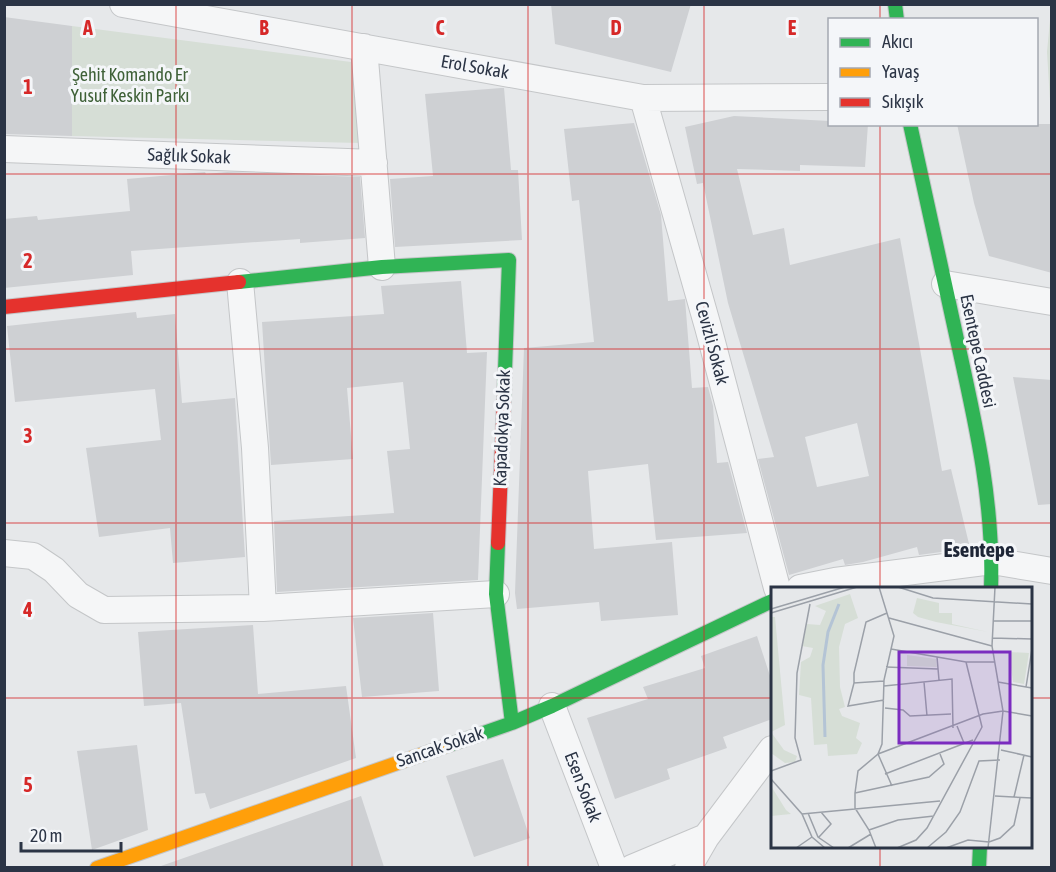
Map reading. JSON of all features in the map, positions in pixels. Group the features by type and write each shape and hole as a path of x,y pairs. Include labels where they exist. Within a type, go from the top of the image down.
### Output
{"street":[{"name":"Erol Sokak","path":"123,4 643,98 828,97"},
{"path":"364,47 382,267"},
{"name":"Cevizli Sokak","path":"643,98 708,327 777,587"},
{"name":"Esentepe Caddesi","path":"910,126 980,445 989,507 991,587"},
{"name":"Sağlık Sokak","path":"4,149 374,163"},
{"name":"Kapadokya Sokak","path":"4,307 382,267 509,261 496,594 512,723"},
{"path":"240,282 255,448 263,608"},
{"path":"945,284 1052,302"},
{"path":"4,553 33,556 54,570 78,595 104,610 263,608 496,594"},
{"path":"805,587 992,561 1052,571"},
{"name":"Sancak Sokak","path":"98,867 512,723 771,601"},
{"name":"Esen Sokak","path":"552,706 614,867"},
{"path":"688,867 706,837 771,750"},
{"path":"632,867 706,837"},
{"path":"979,867 980,848"}],"green space":[{"path":"1051,9 1051,117 1047,52"},
{"name":"Şehit Komando Er Yusuf Keskin Parkı","path":"72,26 351,62 361,143 72,136"}],"building":[{"path":"551,4 691,4 671,72 555,44"},
{"path":"4,17 72,26 72,136 4,134"},
{"path":"504,88 511,170 518,170 522,240 395,247 390,179 433,176 425,94"},
{"path":"734,116 828,121 828,126 868,126 865,167 800,165 800,171 737,169 753,235 784,228 790,265 900,238 942,471 951,469 970,548 919,555 917,547 845,565 843,559 789,575 758,459 774,457 728,303 703,183 697,184 685,127","holes":["857,423 869,476 817,487 805,437"]},
{"path":"634,123 661,215 668,301 685,299 692,388 708,387 713,406 717,463 728,462 747,533 656,540 648,464 588,471 594,549 672,542 678,615 601,621 599,602 517,609 515,593 524,348 594,342 579,200 572,201 564,129"},
{"path":"1052,124 1052,273 989,256 974,203 957,126"},
{"path":"205,172 206,174 227,172 360,177 365,238 300,243 300,239 131,251 133,275 4,288 4,219 37,216 38,220 130,211 127,179"},
{"path":"461,281 467,353 487,352 478,580 277,592 274,521 394,513 387,451 410,449 403,382 347,388 353,459 271,465 262,322 384,314 381,286"},
{"path":"136,312 137,318 175,314 182,403 235,398 245,557 173,563 170,528 99,537 86,448 161,440 155,389 15,402 7,326"},
{"path":"1013,377 1052,380 1052,504 1038,505"},
{"path":"433,613 439,691 362,697 353,618"},
{"path":"253,625 258,694 346,686 356,758 210,809 205,793 195,794 181,703 144,706 138,632"},
{"path":"757,636 771,679 771,719 723,737 727,748 667,769 670,779 615,799 587,718 648,699 643,687 705,668 701,656"},
{"path":"137,745 148,830 92,850 77,751"},
{"path":"503,759 530,838 474,857 446,776"},
{"path":"361,796 384,867 161,867 161,866"}],"traffic: fast":[{"path":"895,4 897,18"},
{"path":"910,126 977,435 990,526 991,587"},
{"path":"239,282 382,267 509,260 504,398"},
{"path":"498,543 496,594 512,723"},
{"path":"449,745 552,706 771,601"},
{"path":"979,868 980,848"}],"traffic: slow":[{"path":"97,868 449,745"}],"traffic: jam":[{"path":"4,307 239,282"},
{"path":"498,543 504,398"}],"district":[{"name":"Esentepe","path":"979,550"}]}
